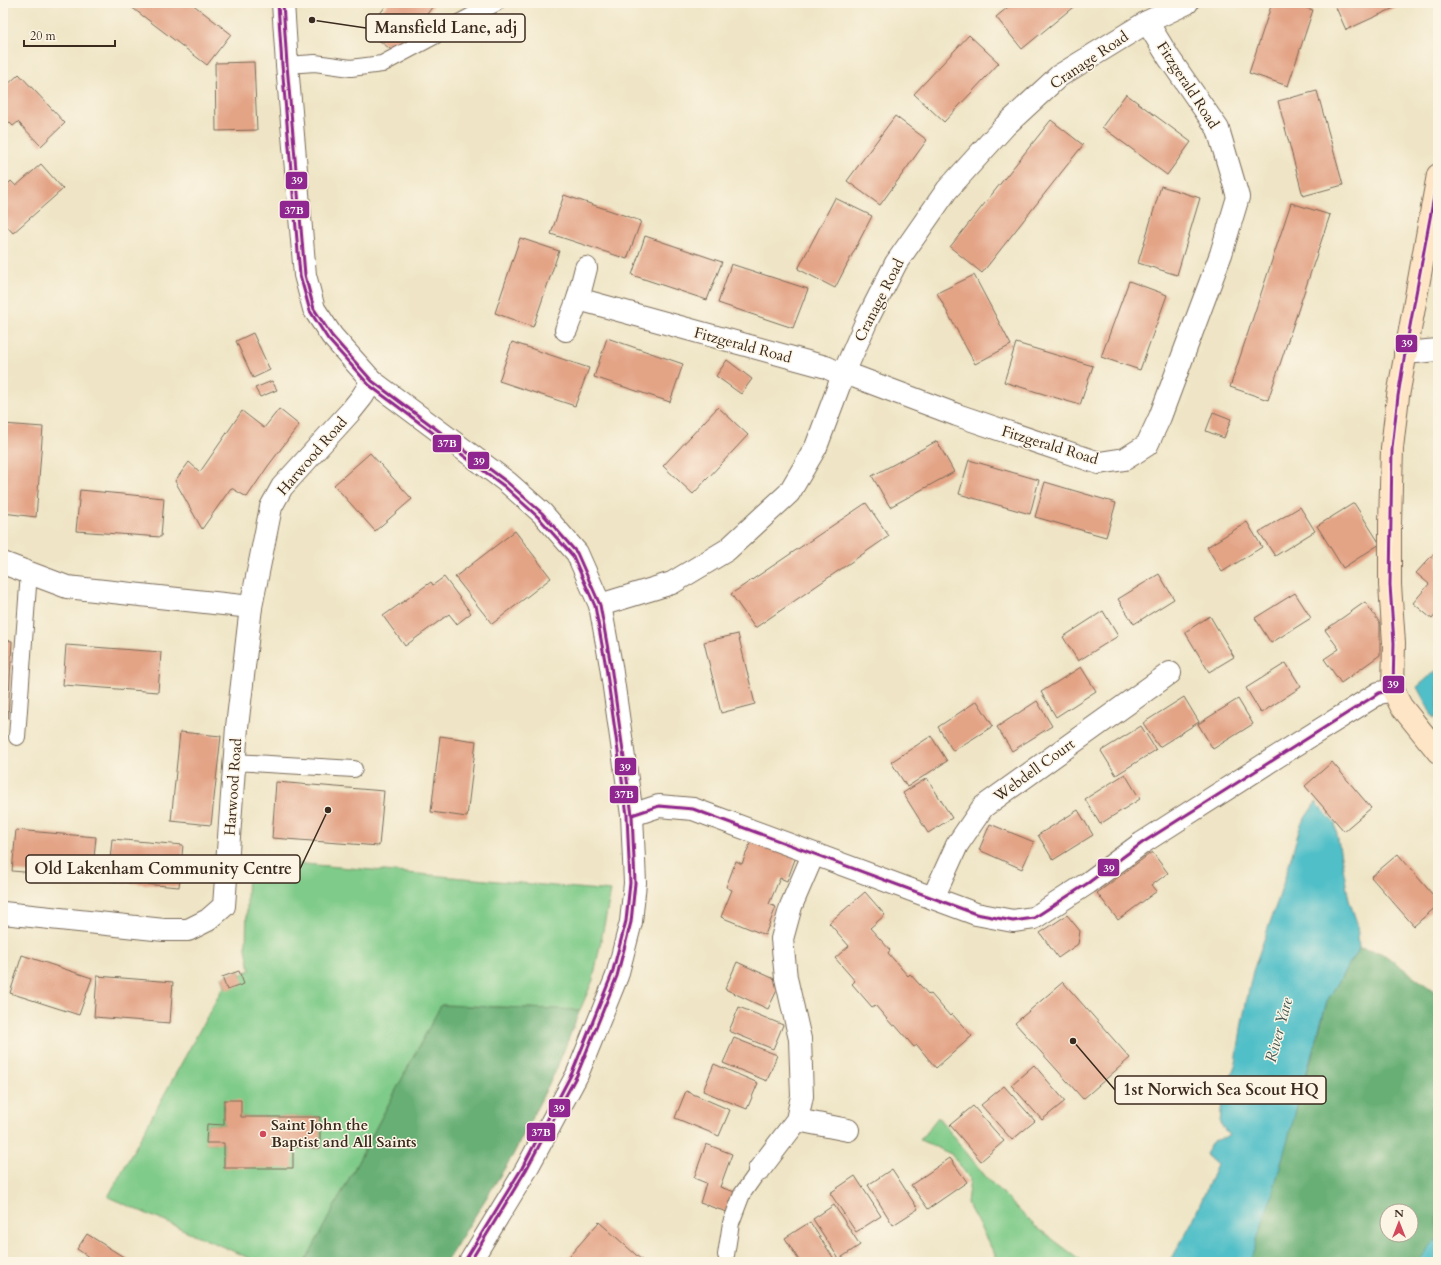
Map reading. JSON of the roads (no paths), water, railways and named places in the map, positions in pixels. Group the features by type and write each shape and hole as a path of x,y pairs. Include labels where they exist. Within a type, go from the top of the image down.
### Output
{"street":[{"path":"283,3 286,65 305,275 314,309 332,336 372,381 506,482 542,513 577,554 600,605 611,666 632,815 635,883 631,922 617,976 577,1075 526,1170 470,1262"},
{"name":"Cranage Road","path":"600,605 672,583 703,565 728,550 790,493 816,446 843,375 867,320 896,263 948,190 1005,126 1059,76 1147,22 1187,3"},
{"name":"Fitzgerald Road","path":"578,299 826,367 843,375 856,377 957,415 1099,463 1125,459 1147,445 1160,417 1221,254 1238,197 1218,129 1169,58 1147,22"},
{"path":"1438,175 1398,396 1392,455 1390,524 1390,585 1397,698 1438,752"},
{"path":"566,330 578,299 586,268"},
{"path":"1405,353 1438,350"},
{"name":"Harwood Road","path":"3,913 164,930 188,930 208,920 224,906 236,727 251,607 271,507 282,487 350,412 372,381"},
{"path":"3,563 67,587 251,607"},
{"name":"Webdell Court","path":"933,898 957,845 983,807 1170,673"},
{"path":"632,815 659,806 693,809 976,914 1013,921 1034,918 1088,883 1142,843 1378,693 1397,698"},
{"path":"759,1170 797,1120 802,1096 800,1038 786,978 782,939 791,906 813,854"},
{"path":"797,1120 848,1130"}],"lane":[{"path":"286,65 315,63 351,68 382,64 496,3"},
{"path":"18,737 29,572"},
{"path":"234,762 354,769"},
{"path":"726,1256 731,1223 742,1194 759,1170"}],"water":[{"path":"1438,669 1438,716 1434,719 1417,687"},
{"name":"River Yare","path":"1316,802 1335,824 1349,900 1357,923 1359,948 1327,1001 1272,1195 1250,1262 1170,1262 1193,1220 1217,1165 1205,1154 1213,1141 1229,1136 1220,1123 1222,1100 1236,1063 1242,1022 1253,971 1280,894 1301,824"},
{"path":"1438,1239 1438,1262 1417,1262 1431,1245"}],"place":[{"name":"Mansfield Lane, adj","path":"312,20"},
{"name":"Old Lakenham Community Centre","path":"328,810"},
{"name":"1st Norwich Sea Scout HQ","path":"1073,1041"},
{"name":"Saint John the Baptist and All Saints","path":"263,1134"}]}
